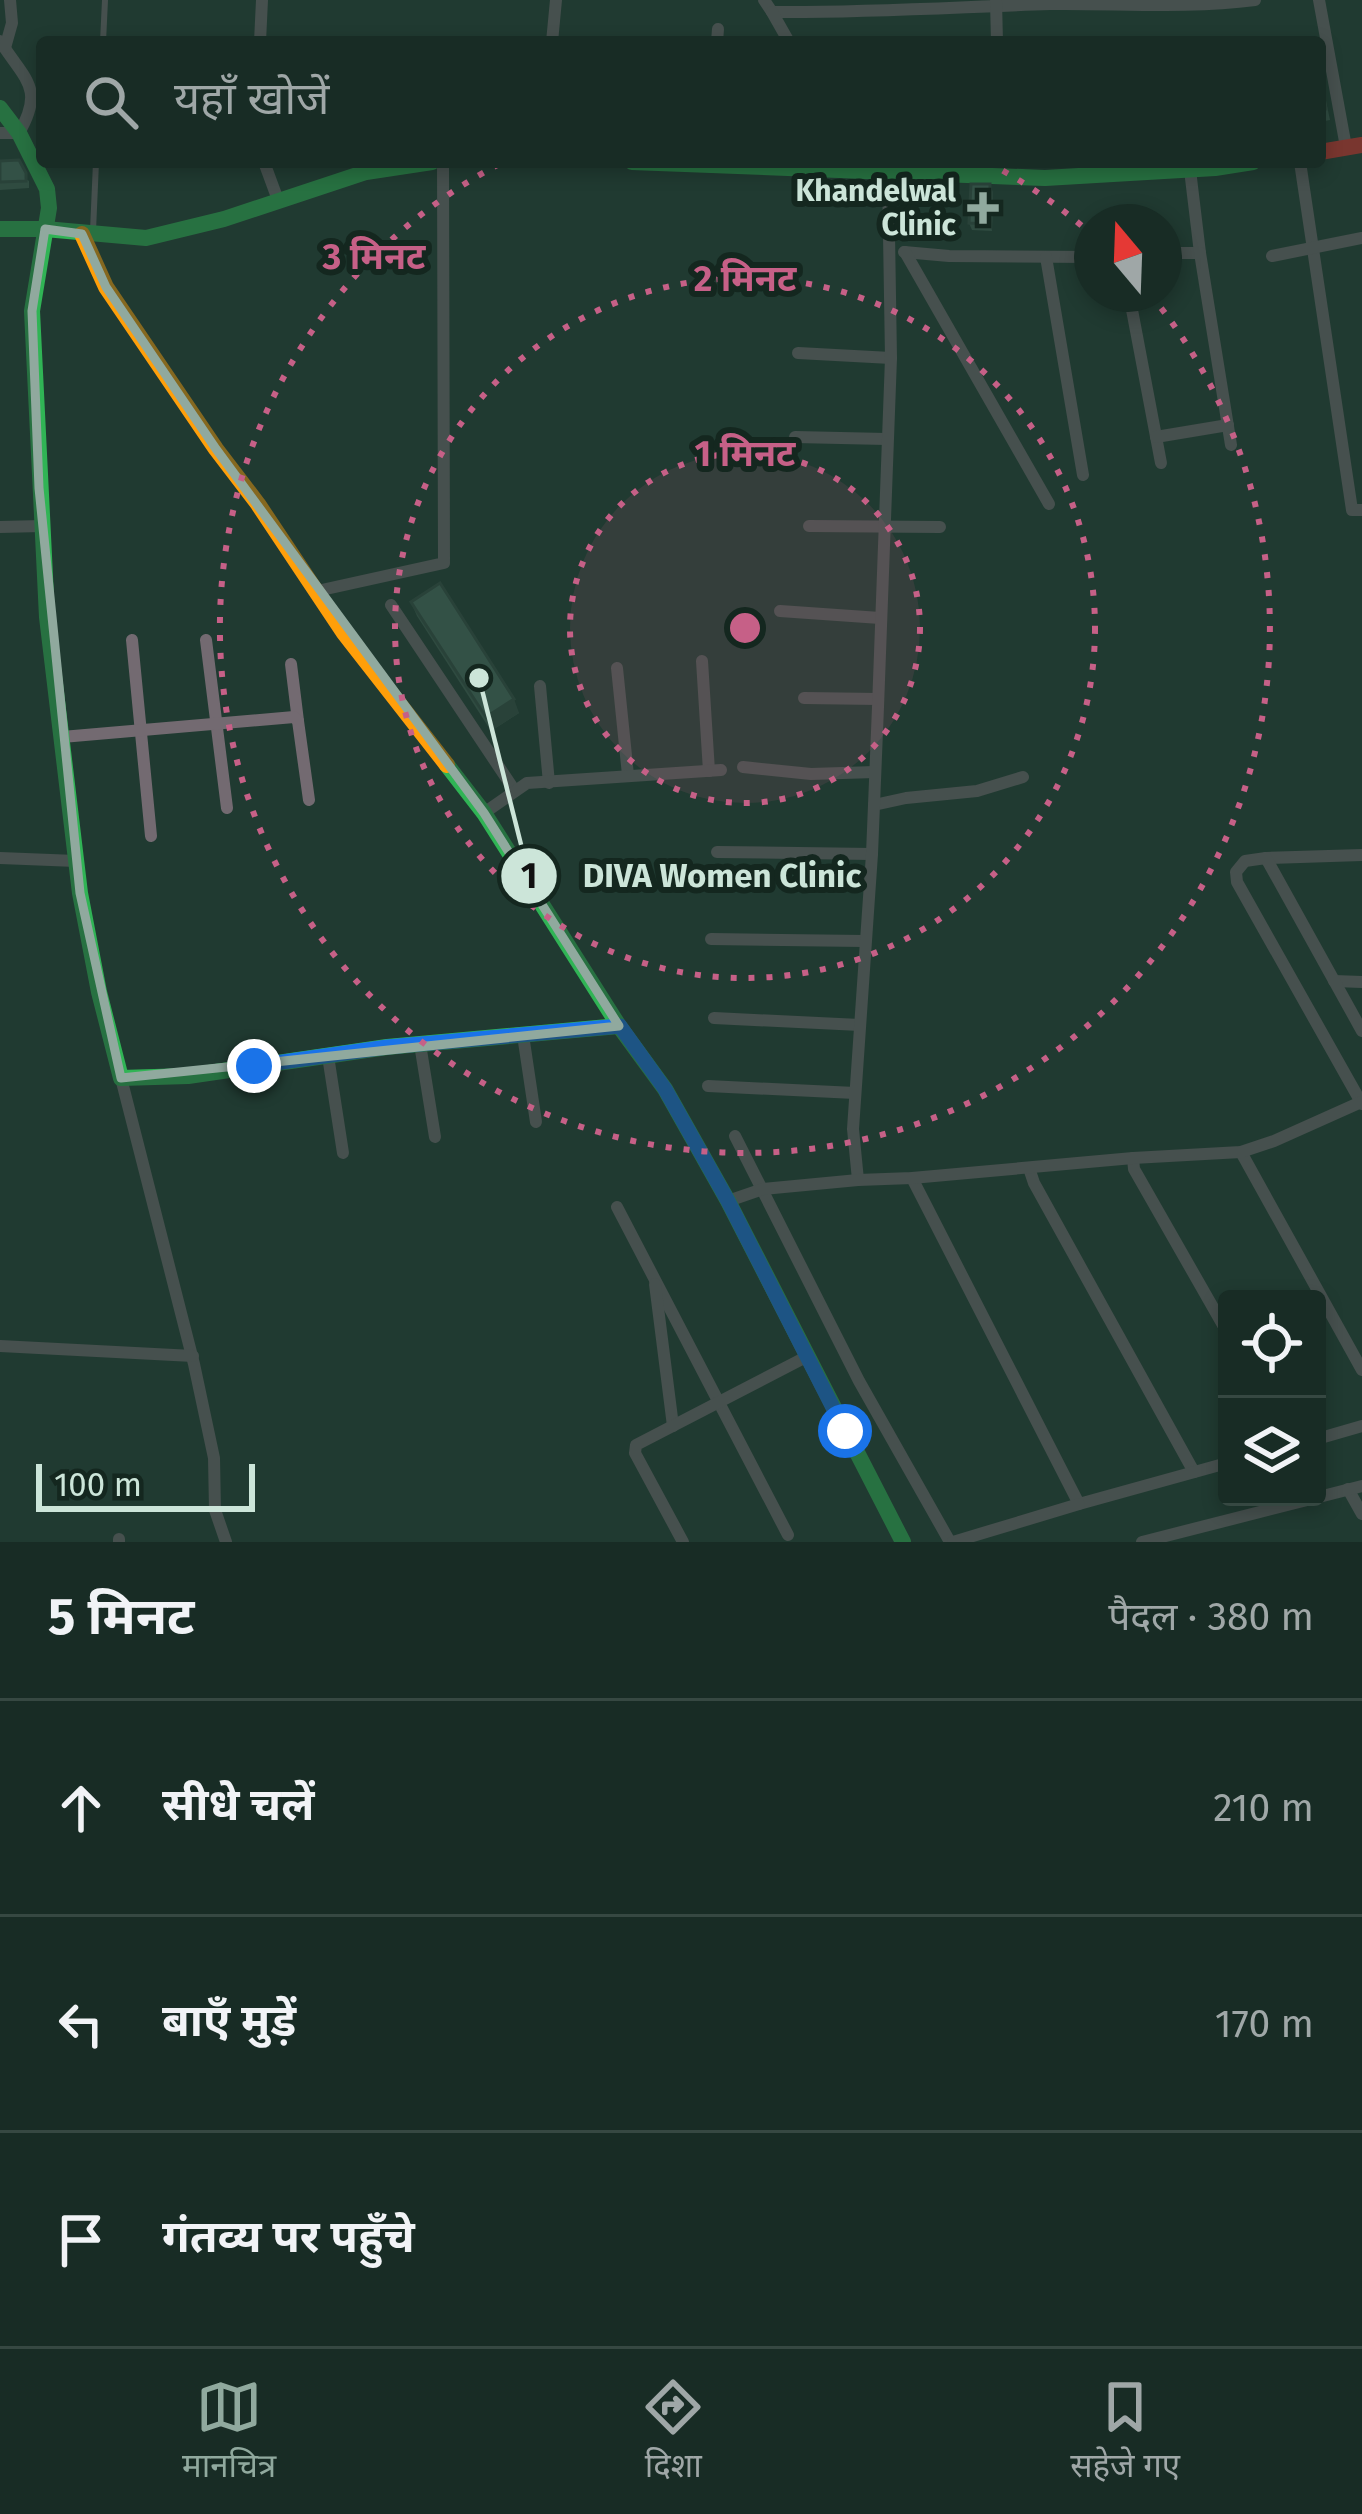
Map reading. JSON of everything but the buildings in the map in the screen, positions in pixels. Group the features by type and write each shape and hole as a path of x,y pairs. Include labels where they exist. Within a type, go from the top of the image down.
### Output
{"street":[{"path":"10,0 12,23 2,45 31,89 34,102 10,133"},
{"path":"260,36 262,0"},
{"path":"553,36 556,0"},
{"path":"768,6 868,13 996,4 1173,5 1255,0"},
{"path":"1319,0 1323,36"},
{"path":"996,4 997,36"},
{"path":"768,6 786,36"},
{"path":"1327,71 1354,146"},
{"path":"0,108 10,133 47,189 49,208 32,311 49,640 80,893 99,992 193,1356 214,1458 215,1510 226,1542"},
{"path":"266,168 278,200"},
{"path":"0,229 146,238 393,168"},
{"path":"317,592 444,563 443,168"},
{"path":"864,168 888,172 999,169 1045,178 1206,168"},
{"path":"1301,168 1352,510 1362,510"},
{"path":"1190,170 1231,445"},
{"path":"858,1180 853,1129 872,854 886,439 898,252 888,172"},
{"path":"88,234 106,286 344,633 484,813 665,1089 728,1201 903,1542"},
{"path":"1272,256 1362,238"},
{"path":"898,252 1074,256"},
{"path":"898,252 1049,504"},
{"path":"1182,253 1200,253"},
{"path":"1046,257 1083,475"},
{"path":"1132,312 1161,463"},
{"path":"799,352 890,358"},
{"path":"1156,437 1228,425"},
{"path":"795,437 886,439"},
{"path":"0,526 42,526"},
{"path":"809,526 940,527"},
{"path":"391,605 514,791"},
{"path":"780,611 880,618"},
{"path":"132,640 152,836"},
{"path":"206,640 227,808"},
{"path":"484,813 526,782 715,770 702,661"},
{"path":"291,664 309,800"},
{"path":"617,668 628,775"},
{"path":"540,686 549,783"},
{"path":"804,698 878,699"},
{"path":"62,736 294,717 298,721"},
{"path":"743,767 798,773 874,772"},
{"path":"874,805 977,791 1022,776"},
{"path":"717,853 872,854"},
{"path":"728,1201 763,1189 1240,1151 1361,1103 1237,882 1236,872 1245,861 1266,858 1362,856"},
{"path":"0,858 76,861"},
{"path":"1266,858 1362,1031"},
{"path":"711,939 864,941"},
{"path":"1334,981 1362,982"},
{"path":"715,1018 860,1025"},
{"path":"121,1078 188,1076 421,1044 620,1026"},
{"path":"523,1036 536,1123"},
{"path":"421,1044 435,1137"},
{"path":"328,1056 343,1153"},
{"path":"708,1087 855,1093"},
{"path":"735,1136 859,1381 952,1542 1218,1465"},
{"path":"1240,1151 1362,1370"},
{"path":"1132,1158 1218,1316"},
{"path":"1029,1168 1194,1472"},
{"path":"912,1178 1079,1504"},
{"path":"617,1207 788,1535"},
{"path":"654,1277 673,1426"},
{"path":"0,1346 193,1356"},
{"path":"683,1542 635,1453 636,1444 806,1357"},
{"path":"1326,1436 1362,1426"},
{"path":"1142,1542 1355,1488 1362,1514"}],"lane":[{"path":"103,36 105,0"},
{"path":"88,234 95,168"}],"highlighted area":[{"path":"45,229 82,234 106,287 216,449 484,813 619,1026 121,1078 80,893 39,488 32,311"}],"traffic: fast":[{"path":"0,108 36,167"},
{"path":"36,168 47,189 49,208 32,311 47,617 80,893 121,1078 188,1076 387,1047 619,1026"},
{"path":"0,229 146,238 392,168"},
{"path":"787,168 1045,178 1215,168"},
{"path":"447,765 484,813 619,1026 665,1089 728,1201 903,1542"}],"traffic: slow":[{"path":"82,234 106,287 216,449 344,633 447,765"}],"traffic: jam":[{"path":"1326,151 1362,145"}],"place":[{"name":"Khandelwal Clinic","path":"983,208"},
{"name":"DIVA Women Clinic","path":"479,678"}],"route":[{"path":"254,1066 387,1047 620,1026 665,1089 728,1201 845,1431"}]}
